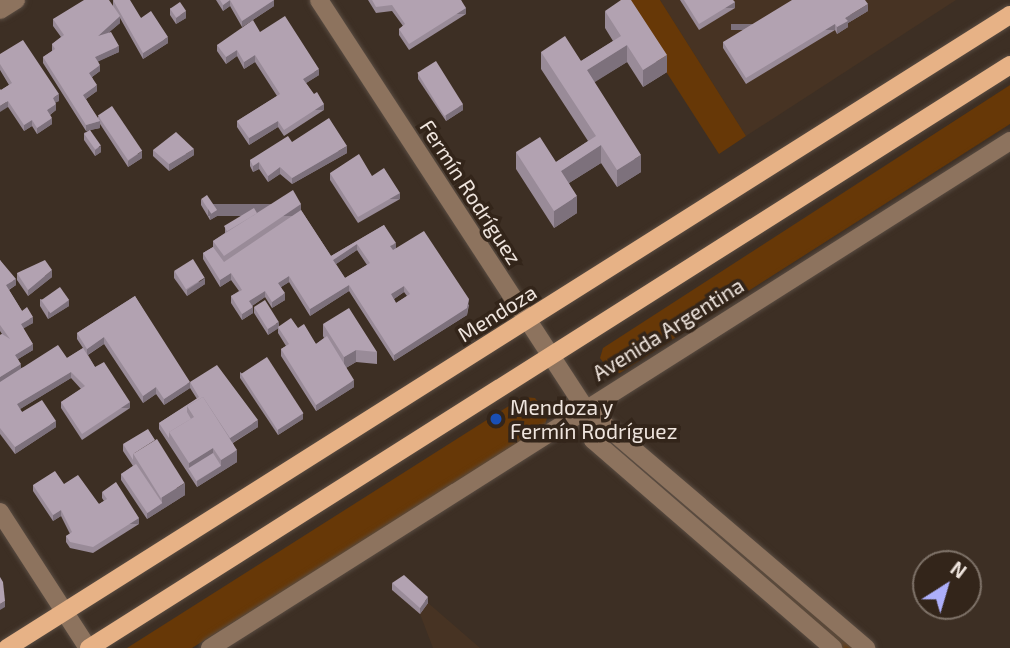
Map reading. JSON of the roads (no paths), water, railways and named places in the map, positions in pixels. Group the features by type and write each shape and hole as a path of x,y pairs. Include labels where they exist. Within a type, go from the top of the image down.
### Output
{"main road":[{"name":"Mendoza","path":"8,648 1010,15"},
{"path":"89,648 1010,65"}],"street":[{"path":"0,10 16,0"},
{"name":"Fermín Rodríguez","path":"319,0 585,408 866,648"},
{"name":"Avenida Argentina","path":"210,648 1010,141"},
{"name":"Fermín Rodríguez","path":"585,408 593,440 833,648"},
{"path":"0,512 89,648"}],"place":[{"name":"Mendoza y Fermín Rodríguez","path":"496,419"}]}
